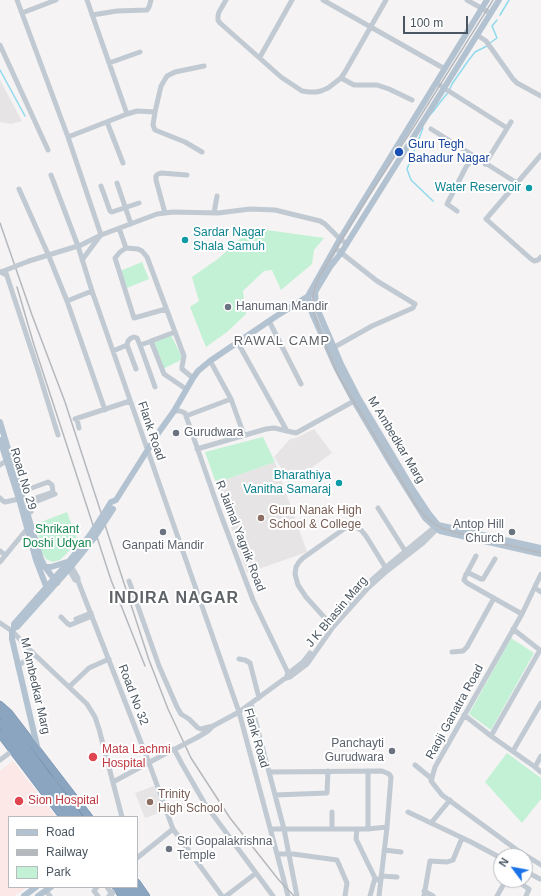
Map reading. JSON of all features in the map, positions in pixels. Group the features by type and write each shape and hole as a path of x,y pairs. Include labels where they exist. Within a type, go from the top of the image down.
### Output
{"highway":[{"path":"0,706 9,713 88,816"},
{"path":"0,710 2,720 71,816"},
{"path":"2,720 78,816"},
{"path":"0,734 62,816"},
{"path":"138,884 146,896"},
{"path":"132,888 138,896"},
{"path":"116,892 130,896"}],"main road":[{"path":"331,349 312,313 308,296 334,248 487,0"},
{"path":"315,292 388,178 447,90 477,34 499,0"},
{"path":"380,173 388,178"},
{"name":"M Ambedkar Marg","path":"38,750 12,639 14,624 48,589 92,537 111,508 111,502 116,500 174,411 198,371 210,361 269,321 315,292 316,306 331,349 341,364 357,400 438,527"},
{"path":"0,422 9,460 21,492 29,528 41,558 55,581"},
{"name":"Road No 29","path":"0,440 9,460 24,503 36,560 48,589"},
{"path":"438,527 541,548"},
{"path":"438,527 448,533 541,554"},
{"path":"45,566 51,567 69,565"},
{"path":"24,896 35,888"},
{"path":"38,896 48,889"}],"street":[{"path":"17,0 68,137 101,235"},
{"path":"22,13 56,0"},
{"path":"87,0 127,114"},
{"path":"92,14 147,10 152,0"},
{"path":"226,0 219,12 218,20 220,23 281,76 302,90 309,92 321,91 328,88 341,78 386,0"},
{"path":"260,57 292,0"},
{"path":"323,0 347,11 371,27 418,51 445,68"},
{"path":"467,0 490,13"},
{"path":"477,34 486,41 517,83 541,96"},
{"path":"0,45 48,150"},
{"path":"109,63 140,52"},
{"path":"202,152 186,142 155,130 153,125 161,86 168,76 175,72 204,66"},
{"path":"341,78 354,85 377,85 389,88 412,100"},
{"path":"436,83 507,128"},
{"path":"68,137 137,111 155,112"},
{"path":"107,122 123,162"},
{"path":"485,164 511,122"},
{"path":"431,129 517,183"},
{"path":"541,156 486,219 531,259 534,261 541,257"},
{"path":"457,211 447,204 466,167 474,157"},
{"path":"166,213 156,176 161,173 187,175"},
{"name":"Flank Road","path":"51,175 79,245 92,291 239,712 288,896"},
{"path":"117,183 131,224"},
{"path":"101,186 110,211 114,212 139,203"},
{"path":"19,189 67,301 105,410"},
{"path":"214,213 217,196"},
{"path":"0,273 48,254 79,245 157,214 166,213 214,213 250,209 275,210 320,221 326,224 340,239 347,244"},
{"path":"119,228 126,248"},
{"path":"82,260 101,235"},
{"path":"79,245 90,250"},
{"path":"166,309 134,318 114,258 120,252 126,248 138,249 147,257 184,356 182,368 193,378"},
{"path":"331,349 372,326 413,308 415,305 414,302 377,281 334,248"},
{"path":"0,273 7,280 37,372"},
{"path":"0,273 6,273 58,435"},
{"path":"67,301 92,291"},
{"path":"269,321 302,384"},
{"path":"175,332 151,341 164,374 186,389"},
{"path":"136,369 127,345 130,338 134,337 137,338 155,387"},
{"path":"140,346 148,342"},
{"path":"238,343 287,431"},
{"path":"113,351 127,345"},
{"path":"210,361 231,399 244,435"},
{"path":"174,411 180,411 186,416 231,399"},
{"path":"197,448 266,429 274,428 296,434 357,400"},
{"path":"80,428 76,419 130,401"},
{"name":"R Jaimal Yagnik Road","path":"186,416 253,600 289,675"},
{"path":"0,466 9,460"},
{"path":"21,492 48,482 52,485 53,492 24,503"},
{"path":"0,498 3,502 24,503 55,494"},
{"path":"24,503 32,512"},
{"path":"378,508 406,553"},
{"path":"332,626 306,597 298,585 295,574 296,567 299,562 348,526 354,526 361,530 366,536 386,569"},
{"name":"J K Bhasin Marg","path":"182,764 183,761 177,748 239,712 284,680 309,657 332,626 386,569 406,553 423,543 438,527"},
{"path":"0,562 29,528"},
{"path":"0,551 5,555"},
{"path":"476,556 464,579 465,582 522,614"},
{"path":"467,573 483,579 495,559"},
{"name":"Road No 32","path":"69,565 78,578 174,829 222,896"},
{"name":"Raoji Ganatra Road","path":"541,574 522,614 435,767 431,781 442,795 517,850 541,865"},
{"path":"129,581 159,666 181,714 189,719 198,728 201,729 213,726"},
{"path":"452,652 463,651 467,647 494,598"},
{"path":"61,617 70,625 92,616"},
{"path":"77,622 92,616"},
{"path":"0,623 13,629 34,654 86,704 95,717 122,816"},
{"path":"513,629 539,650"},
{"path":"491,736 539,650 541,642"},
{"path":"18,666 34,654"},
{"path":"69,687 89,668 109,659"},
{"path":"239,659 250,663 259,698"},
{"path":"513,751 541,703"},
{"path":"251,704 284,829 297,896"},
{"path":"464,715 541,772"},
{"path":"113,782 174,749 205,804 272,896"},
{"path":"0,760 12,751"},
{"path":"535,767 541,756"},
{"path":"415,765 432,779"},
{"path":"275,795 327,793 328,771"},
{"path":"368,771 368,829"},
{"path":"269,772 382,771 389,774 391,777 387,827 379,878 379,896"},
{"path":"431,823 450,800"},
{"path":"332,812 332,829"},
{"path":"408,812 493,854"},
{"path":"271,829 368,829 387,827"},
{"path":"138,857 174,829"},
{"path":"357,829 356,839 379,878"},
{"path":"433,896 424,894 430,861 447,862 452,860 462,838"},
{"path":"384,850 400,852"},
{"path":"277,854 337,860 347,883 345,896"},
{"path":"226,896 255,874"},
{"path":"533,875 540,879"},
{"path":"379,878 397,877"},
{"path":"370,896 379,878"},
{"path":"96,888 94,890 98,896"},
{"path":"48,889 50,896"}],"shaded area":[{"path":"0,80 22,121 11,124 0,122"},
{"path":"314,429 332,453 293,481 289,480 274,457 290,439 296,438"},
{"name":"Guru Nanak High School & College","path":"275,462 307,552 247,573 216,483"},
{"path":"13,761 55,816 8,816 8,888 26,888 14,896 0,896 0,771"},
{"name":"Trinity High School","path":"154,786 164,811 145,818 135,793"}],"green space":[{"path":"252,228 324,238 314,250 312,264 281,290 272,270 264,271 243,291 246,314 227,332 206,347 190,307 199,301 192,277 219,258"},
{"path":"142,262 149,279 127,288 120,271"},
{"path":"170,333 183,359 163,369 150,343"},
{"path":"263,437 275,462 216,483 205,452"},
{"name":"Shrikant Doshi Udyan","path":"67,512 78,542 60,560 52,562 46,559 41,551 36,524"},
{"path":"511,638 534,653 491,730 469,714"},
{"path":"507,753 541,778 541,799 522,823 485,782"}],"waterway":[{"path":"500,15 509,0"},
{"path":"490,43 497,38 492,26 497,20"},
{"path":"431,114 449,91 452,84 475,52 487,46"},
{"path":"0,70 25,116"},
{"path":"423,128 407,169 411,180 433,201"}],"railway":[{"path":"493,0 319,277 313,296 313,308 318,327 338,375 417,507 426,517 433,523 453,532 541,553"},
{"path":"0,223 32,315 65,402 149,660 168,709 191,758 230,818 278,879 294,896"},
{"path":"17,287 34,345 111,580 145,666"}],"place":[{"name":"Guru Tegh Bahadur Nagar","path":"399,152"},
{"name":"Water Reservoir","path":"529,188"},
{"name":"Sardar Nagar Shala Samuh","path":"185,240"},
{"name":"Hanuman Mandir","path":"228,307"},
{"name":"Gurudwara","path":"176,433"},
{"name":"Bharathiya Vanitha Samaraj","path":"339,483"},
{"name":"Guru Nanak High School & College","path":"261,518"},
{"name":"Ganpati Mandir","path":"163,532"},
{"name":"Antop Hill Church","path":"512,532"},
{"name":"Panchayti Gurudwara","path":"392,751"},
{"name":"Mata Lachmi Hospital","path":"93,757"},
{"name":"Sion Hospital","path":"19,801"},
{"name":"Trinity High School","path":"150,802"},
{"name":"Sri Gopalakrishna Temple","path":"169,849"}],"district":[{"name":"RAWAL CAMP","path":"282,341"},
{"name":"INDIRA NAGAR","path":"174,599"}]}
